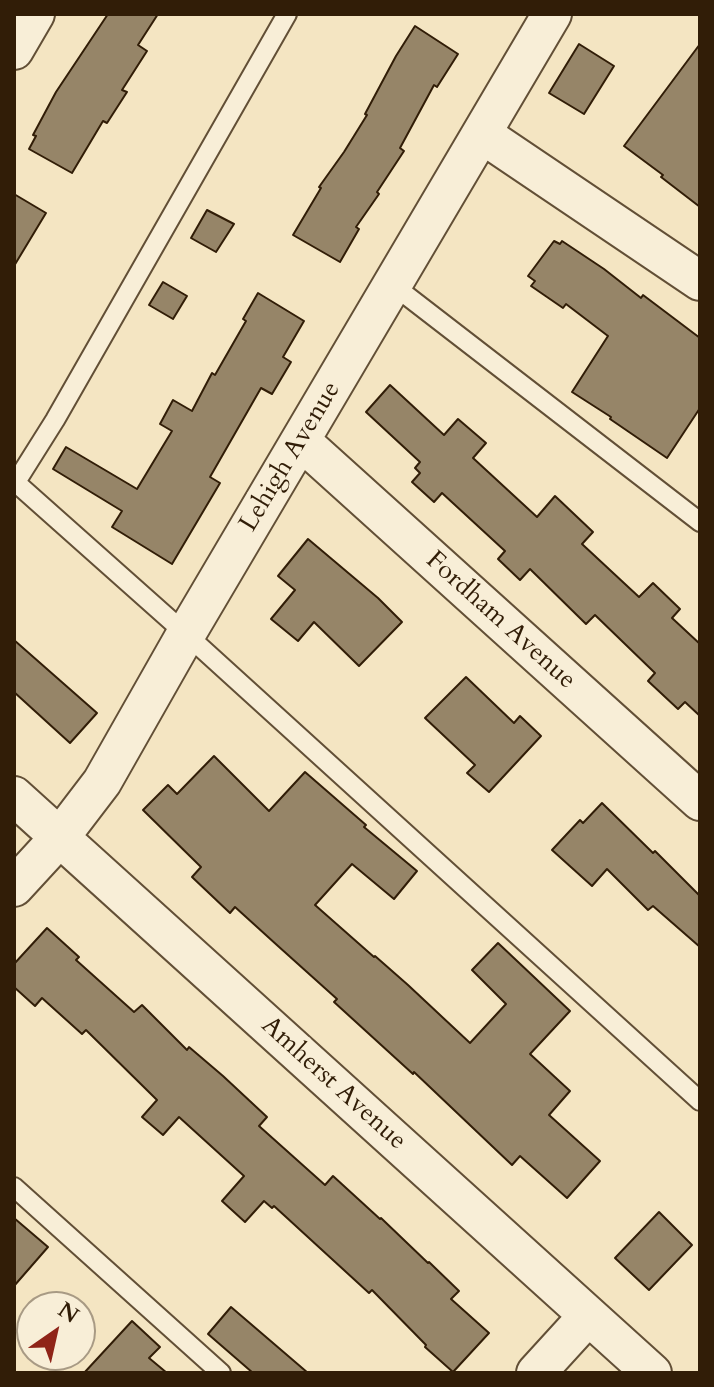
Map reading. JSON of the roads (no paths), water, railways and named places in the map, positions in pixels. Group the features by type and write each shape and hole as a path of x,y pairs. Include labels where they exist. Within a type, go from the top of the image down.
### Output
{"street":[{"path":"14,50 35,14"},
{"name":"Lehigh Avenue","path":"14,887 60,837 102,782 552,14"},
{"path":"482,134 700,281"},
{"name":"Fordham Avenue","path":"301,441 700,801"},
{"name":"Amherst Avenue","path":"14,796 652,1373"},
{"path":"536,1373 588,1316"}],"lane":[{"path":"287,14 55,420 15,482 700,1101"},
{"path":"393,285 700,522"},
{"path":"14,1187 221,1373"}]}
